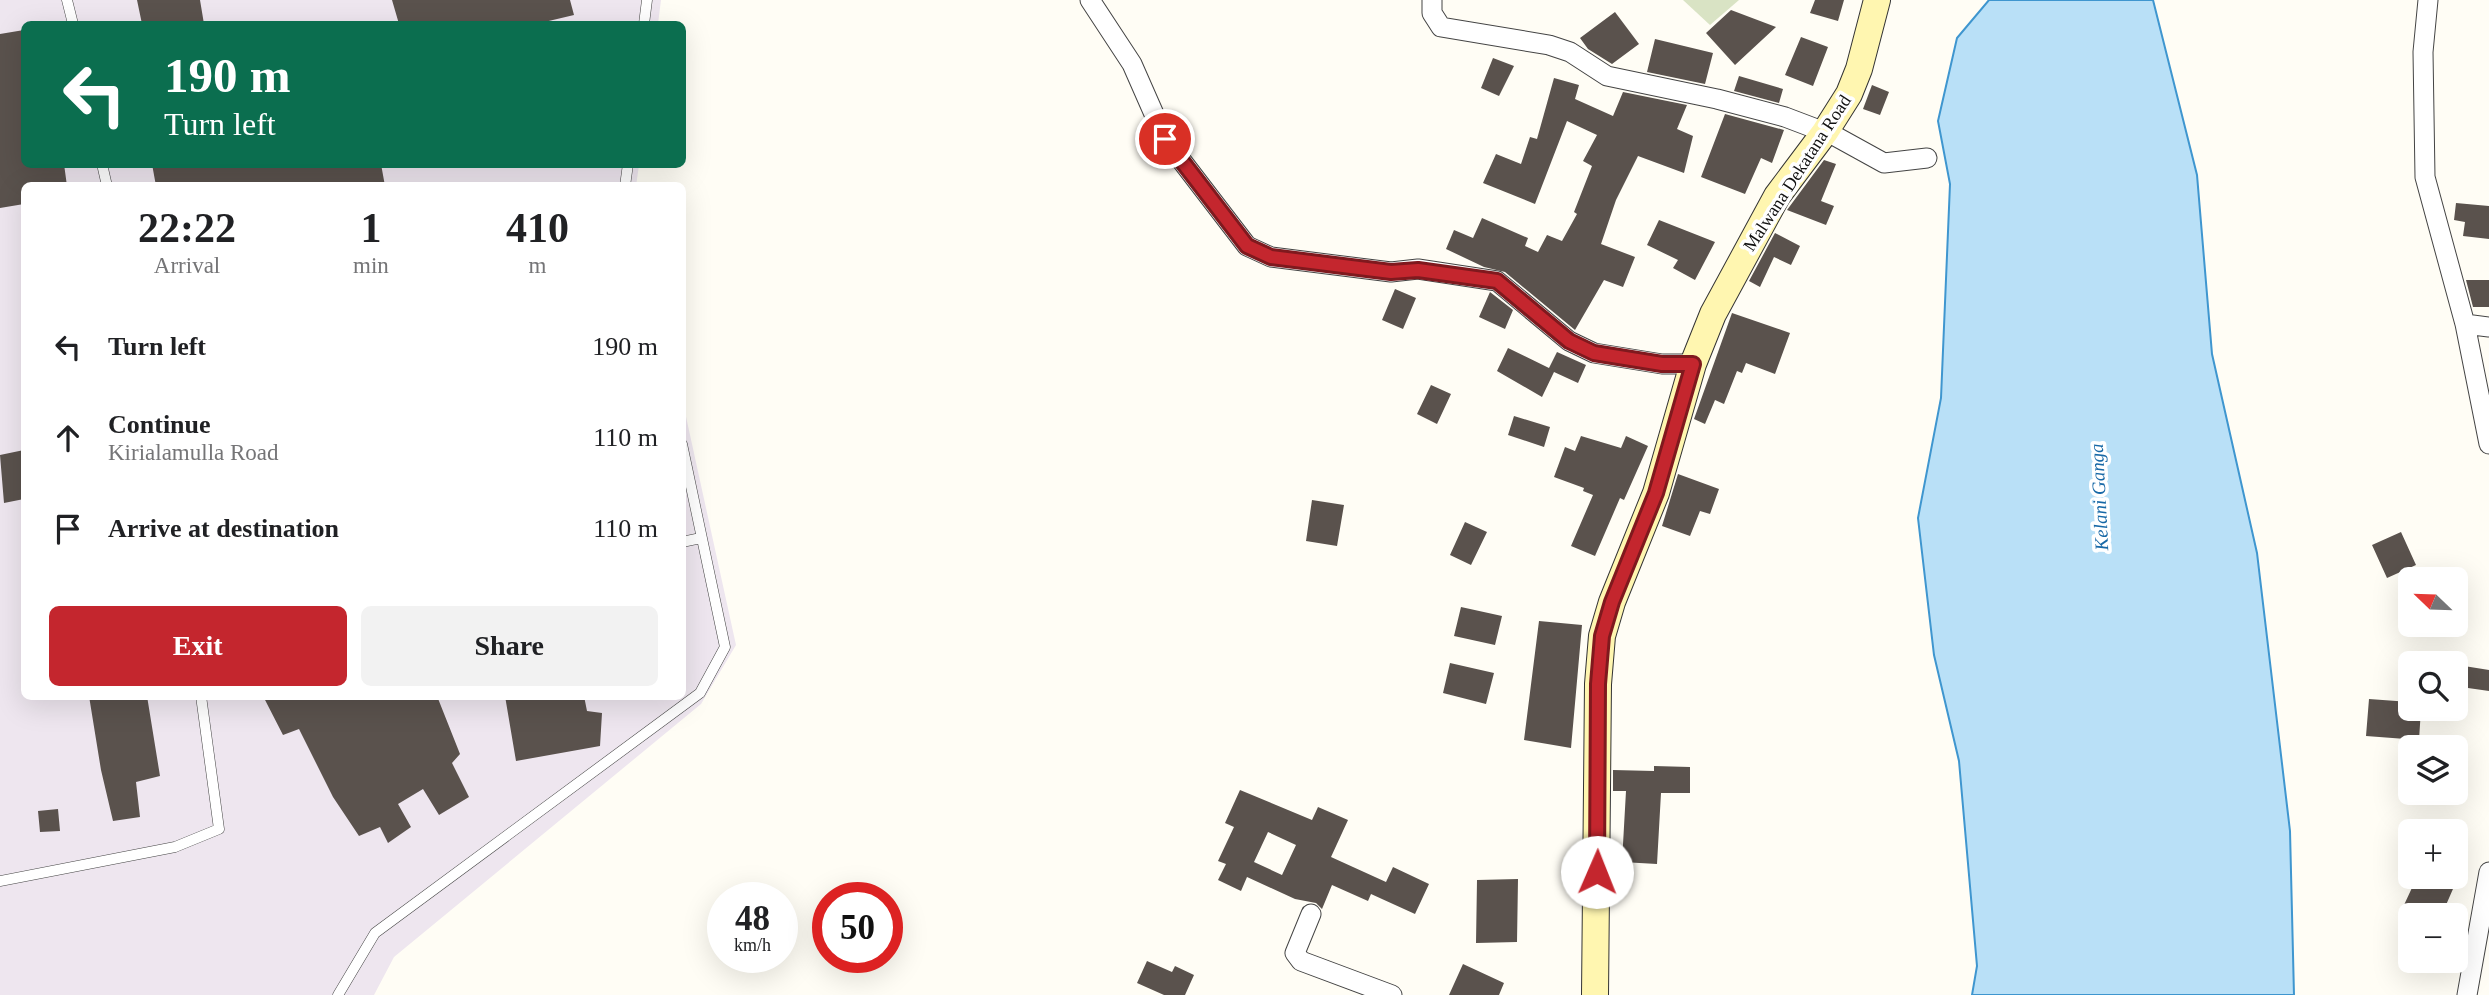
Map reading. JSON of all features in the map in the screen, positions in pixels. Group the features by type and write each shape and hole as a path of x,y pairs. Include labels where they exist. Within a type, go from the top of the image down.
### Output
{"main road":[{"name":"Malwana Dekatana Road","path":"1595,995 1598,684 1602,636 1612,602 1656,493 1693,364 1713,314 1777,196 1825,132 1849,94 1859,69 1877,0"}],"street":[{"path":"1090,0 1132,64 1165,139 1247,246 1271,257 1391,272 1418,270 1497,281 1569,341 1594,353 1662,364 1693,364"},
{"path":"1432,0 1432,13 1441,27 1549,45 1570,52 1607,76 1717,99 1785,117 1825,132 1884,163 1927,158"},
{"path":"2428,0 2423,52 2425,177 2465,324 2489,444"},
{"path":"2465,324 2489,327"},
{"path":"2467,995 2489,872"},
{"path":"1311,914 1295,953 1301,961 1392,995"}],"lane":[{"path":"67,0 72,21"},
{"path":"644,21 647,0"},
{"path":"338,995 375,933 700,693 725,647 686,464"},
{"path":"686,541 701,538"},
{"path":"0,881 174,847 219,829 202,700"}],"shaded area":[{"path":"0,0 661,0 658,21 21,21 21,168 639,168 637,182 21,182 21,700 686,700 686,417 736,645 701,704 394,957 374,995 0,995"}],"green space":[{"path":"1683,0 1739,0 1710,25"}],"water":[{"name":"Kelani Ganga","path":"1989,0 2153,0 2197,175 2212,354 2257,553 2290,831 2294,995 1972,995 1977,966 1959,761 1934,655 1918,518 1941,398 1950,184 1938,121 1957,38"}],"building":[{"path":"137,0 200,0 204,21 141,21"},
{"path":"392,0 570,0 574,15 549,21 398,21"},
{"path":"1815,0 1844,0 1838,21 1810,13"},
{"path":"1731,10 1776,27 1735,65 1706,33"},
{"path":"1615,12 1639,44 1612,64 1588,49 1580,38"},
{"path":"21,30 21,168 65,168 66,182 21,182 21,204 0,208 0,34"},
{"path":"1801,37 1828,47 1813,86 1785,75"},
{"path":"1655,39 1713,53 1705,84 1647,72"},
{"path":"1493,58 1514,66 1499,96 1481,88"},
{"path":"1739,76 1783,89 1779,103 1734,91"},
{"path":"1554,78 1579,85 1575,99 1613,116 1623,92 1687,105 1677,129 1693,136 1684,173 1638,156 1616,200 1601,244 1635,257 1623,287 1604,280 1575,330 1505,272 1484,267 1446,249 1454,230 1473,238 1482,218 1528,238 1525,246 1538,252 1547,235 1562,241 1577,214 1574,212 1592,166 1583,161 1597,135 1567,121 1535,204 1483,183 1496,154 1521,164 1530,137 1537,139"},
{"path":"1872,85 1889,92 1880,115 1863,109"},
{"path":"1725,114 1784,130 1772,163 1761,158 1745,194 1701,177"},
{"path":"1824,160 1836,164 1821,201 1834,206 1826,225 1787,210"},
{"path":"153,168 382,168 384,182 155,182"},
{"path":"2456,203 2489,206 2489,239 2463,236 2465,222 2454,220"},
{"path":"1659,220 1715,242 1695,280 1673,268 1678,260 1647,245"},
{"path":"1775,233 1800,246 1791,265 1774,257 1760,287 1749,281"},
{"path":"2466,280 2489,280 2489,307 2473,307"},
{"path":"1395,289 1416,298 1403,329 1382,320"},
{"path":"1490,292 1513,310 1505,329 1479,317"},
{"path":"1732,313 1790,333 1775,374 1746,363 1742,373 1737,371 1724,404 1715,400 1705,424 1694,419"},
{"path":"1508,348 1549,368 1557,352 1586,365 1578,383 1554,372 1542,397 1497,371"},
{"path":"1431,385 1451,394 1437,424 1417,414"},
{"path":"1514,416 1550,427 1544,447 1508,435"},
{"path":"1581,436 1621,448 1626,436 1648,446 1624,500 1620,498 1595,556 1571,546 1593,495 1583,491 1584,488 1554,477 1565,447 1575,451"},
{"path":"21,451 21,500 4,503 0,455"},
{"path":"1678,474 1719,489 1710,514 1700,511 1690,536 1662,526"},
{"path":"1312,500 1344,505 1337,546 1306,541"},
{"path":"1465,522 1487,532 1471,565 1450,555"},
{"path":"2401,532 2416,565 2398,567 2398,573 2387,578 2372,545"},
{"path":"1461,607 1502,616 1495,645 1454,636"},
{"path":"1539,621 1582,625 1571,748 1524,740"},
{"path":"1450,663 1494,673 1486,704 1443,693"},
{"path":"2468,667 2489,670 2489,691 2468,688"},
{"path":"2369,699 2398,701 2398,721 2420,721 2419,735 2398,735 2398,738 2366,736"},
{"path":"90,700 148,700 160,776 136,782 140,817 113,821 101,770"},
{"path":"265,700 439,700 460,754 452,763 469,797 439,815 423,789 398,804 411,827 388,843 380,827 359,836 333,797 299,729 283,735"},
{"path":"506,700 585,700 587,711 602,713 600,746 516,761"},
{"path":"1654,766 1690,767 1690,793 1661,793 1657,864 1622,862 1626,791 1613,791 1613,770 1654,771"},
{"path":"1240,790 1312,820 1318,807 1348,820 1331,857 1386,882 1393,867 1429,884 1415,914 1371,894 1368,901 1332,885 1322,909 1316,903 1295,899 1247,877 1241,891 1218,880 1226,864 1218,861 1234,827 1225,823","holes":["1268,832 1296,845 1282,875 1254,862"]},
{"path":"58,809 60,831 40,832 38,811"},
{"path":"1518,879 1517,942 1476,943 1477,880"},
{"path":"2411,889 2453,889 2447,903 2405,903"},
{"path":"1147,961 1172,972 1175,966 1194,975 1185,995 1164,995 1137,983"},
{"path":"1463,964 1504,983 1499,995 1449,995"}],"route":[{"path":"1165,139 1247,246 1271,257 1391,272 1418,270 1497,281 1569,341 1594,353 1662,364 1693,364 1656,493 1612,602 1602,636 1598,684 1597,872"}]}
